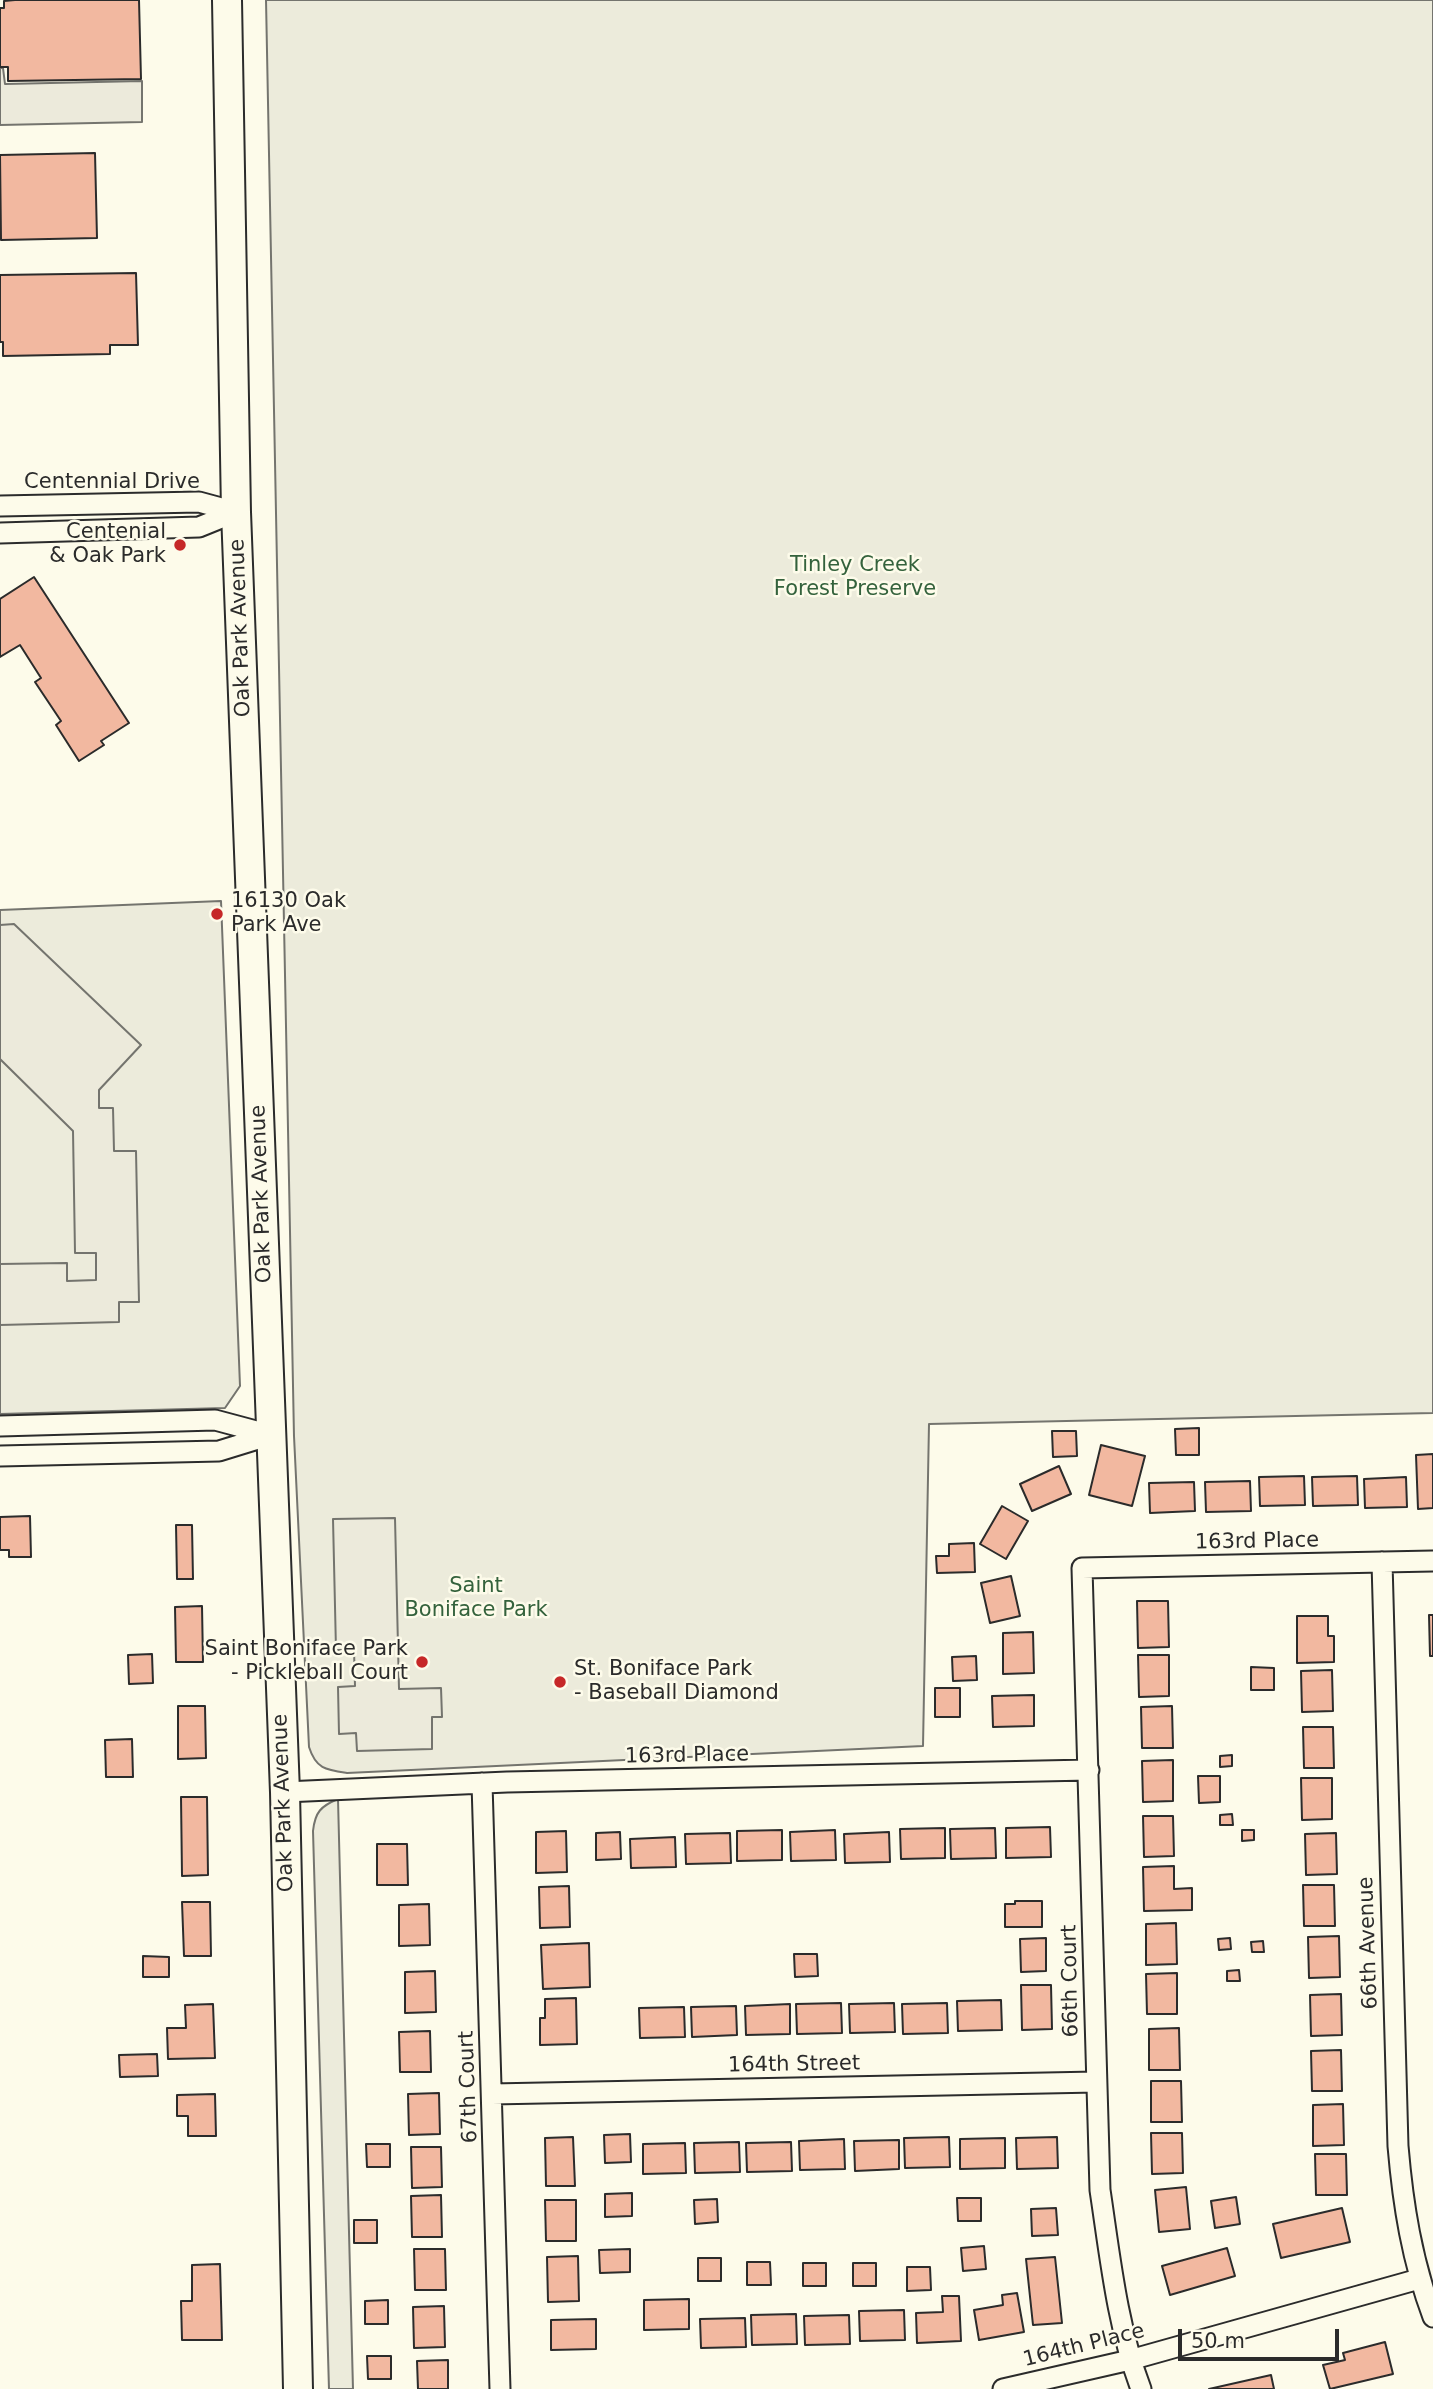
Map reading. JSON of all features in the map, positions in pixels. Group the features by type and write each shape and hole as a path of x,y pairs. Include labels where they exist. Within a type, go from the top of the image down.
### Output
{"street":[{"name":"Oak Park Avenue","path":"227,0 236,512 285,1792 298,2389"},
{"name":"Centennial Drive","path":"0,506 199,502 236,512"},
{"name":"Centennial Drive","path":"0,533 199,527 236,512"},
{"path":"0,1426 215,1420 271,1435"},
{"path":"0,1456 219,1451 271,1435"},
{"name":"163rd Place","path":"1082,1568 1433,1561"},
{"name":"66th Avenue","path":"1381,1562 1398,2146 1402,2195 1419,2279 1433,2317"},
{"name":"66th Court","path":"1082,1568 1090,1770 1100,2190 1130,2360 1141,2389"},
{"name":"163rd Place","path":"285,1792 482,1783 1090,1770"},
{"name":"67th Court","path":"482,1783 500,2389"},
{"name":"164th Street","path":"492,2094 1096,2082"},
{"name":"164th Place","path":"1003,2389 1130,2360 1419,2279"}],"green space":[{"name":"Tinley Creek Forest Preserve","path":"266,0 1433,0 1433,1413 929,1424 923,1746 347,1773 323,1767 315,1760 309,1747 294,1436"},
{"path":"221,901 240,1386 225,1408 0,1414 0,910"},
{"path":"338,1799 353,2389 329,2389 313,1831 320,1810"}],"shaded area":[{"path":"0,68 3,68 5,84 142,81 142,122 0,125"},
{"path":"14,924 141,1045 99,1090 99,1108 113,1108 114,1151 136,1151 139,1302 119,1302 119,1322 0,1325 0,1264 67,1263 67,1281 96,1280 96,1253 75,1253 73,1131 0,1059 0,925"},
{"path":"395,1518 399,1689 441,1688 442,1717 432,1717 432,1749 357,1751 356,1733 339,1734 338,1687 355,1686 354,1650 336,1650 333,1519"}],"building":[{"path":"139,0 141,79 8,81 8,67 0,67 0,8 4,8 4,1"},
{"path":"95,153 97,238 1,240 0,155"},
{"path":"136,273 138,345 110,345 110,354 3,356 3,342 0,342 0,275"},
{"path":"34,577 129,723 101,741 104,745 79,761 56,725 61,721 35,682 41,678 20,645 0,657 0,599"},
{"path":"1199,1428 1199,1455 1176,1455 1175,1429"},
{"path":"1052,1431 1076,1431 1077,1456 1053,1457"},
{"path":"1101,1445 1145,1456 1132,1506 1089,1495"},
{"path":"1433,1454 1433,1508 1418,1509 1416,1455"},
{"path":"1059,1466 1071,1494 1032,1511 1020,1484"},
{"path":"1304,1476 1305,1505 1260,1506 1259,1477"},
{"path":"1357,1476 1358,1505 1313,1506 1312,1477"},
{"path":"1406,1477 1407,1507 1365,1508 1364,1479"},
{"path":"1250,1481 1251,1511 1206,1512 1205,1482"},
{"path":"1194,1482 1195,1511 1150,1513 1149,1483"},
{"path":"1002,1506 1028,1521 1006,1559 980,1544"},
{"path":"30,1516 31,1557 9,1557 9,1550 0,1550 0,1517"},
{"path":"176,1525 192,1525 193,1579 177,1579"},
{"path":"974,1543 975,1572 937,1573 936,1556 949,1556 949,1544"},
{"path":"1011,1576 1020,1616 990,1623 981,1583"},
{"path":"1137,1601 1168,1601 1169,1647 1138,1648"},
{"path":"202,1606 203,1662 176,1662 175,1607"},
{"path":"1429,1615 1433,1615 1433,1656 1430,1656"},
{"path":"1297,1616 1328,1616 1328,1636 1334,1636 1334,1662 1297,1663"},
{"path":"1033,1632 1034,1673 1003,1674 1003,1633"},
{"path":"152,1654 153,1683 129,1684 128,1655"},
{"path":"1138,1655 1169,1655 1169,1696 1139,1697"},
{"path":"976,1656 977,1680 953,1681 952,1657"},
{"path":"1251,1667 1274,1668 1274,1690 1251,1690"},
{"path":"1332,1670 1333,1711 1302,1712 1301,1671"},
{"path":"935,1688 960,1688 960,1717 935,1717"},
{"path":"1034,1695 1034,1726 993,1727 992,1696"},
{"path":"178,1706 205,1706 206,1758 178,1759"},
{"path":"1172,1706 1173,1748 1142,1748 1141,1707"},
{"path":"1303,1727 1333,1727 1334,1768 1304,1768"},
{"path":"132,1739 133,1777 106,1777 105,1740"},
{"path":"1232,1755 1232,1766 1220,1767 1220,1756"},
{"path":"1173,1760 1173,1801 1143,1802 1142,1761"},
{"path":"1198,1776 1220,1776 1220,1802 1199,1803"},
{"path":"1301,1778 1332,1778 1332,1819 1302,1820"},
{"path":"181,1797 207,1797 208,1875 182,1876"},
{"path":"1232,1814 1233,1825 1220,1825 1220,1815"},
{"path":"1143,1816 1173,1816 1174,1856 1144,1857"},
{"path":"1050,1827 1051,1857 1006,1858 1006,1828"},
{"path":"945,1828 945,1858 901,1859 900,1829"},
{"path":"995,1828 996,1858 951,1859 950,1829"},
{"path":"782,1830 782,1860 737,1861 737,1831"},
{"path":"835,1830 836,1860 791,1861 790,1832"},
{"path":"1242,1830 1254,1830 1254,1840 1242,1841"},
{"path":"566,1831 567,1872 536,1873 536,1832"},
{"path":"620,1832 621,1859 596,1860 596,1833"},
{"path":"889,1832 890,1862 845,1863 844,1834"},
{"path":"730,1833 731,1863 686,1864 685,1834"},
{"path":"1336,1833 1337,1874 1306,1875 1305,1834"},
{"path":"675,1837 676,1867 631,1868 630,1839"},
{"path":"377,1844 407,1844 408,1885 377,1885"},
{"path":"1174,1866 1174,1889 1192,1888 1192,1910 1144,1911 1143,1867"},
{"path":"1303,1885 1334,1885 1335,1926 1304,1926"},
{"path":"569,1886 570,1927 540,1928 539,1887"},
{"path":"1015,1901 1042,1901 1042,1927 1005,1927 1005,1904 1015,1904"},
{"path":"182,1902 210,1902 211,1956 184,1956"},
{"path":"429,1904 430,1945 399,1946 399,1905"},
{"path":"1176,1923 1177,1964 1146,1965 1146,1924"},
{"path":"1339,1936 1340,1977 1309,1978 1308,1937"},
{"path":"1046,1938 1046,1971 1021,1972 1020,1939"},
{"path":"1230,1938 1231,1949 1219,1950 1218,1939"},
{"path":"1263,1941 1264,1952 1252,1952 1251,1942"},
{"path":"589,1943 590,1987 543,1989 541,1945"},
{"path":"794,1954 817,1954 818,1976 795,1977"},
{"path":"143,1956 169,1957 169,1977 143,1977"},
{"path":"1239,1970 1240,1981 1227,1981 1227,1971"},
{"path":"435,1971 436,2012 405,2013 405,1972"},
{"path":"1177,1973 1177,2014 1147,2014 1146,1974"},
{"path":"1021,1985 1051,1985 1052,2029 1022,2030"},
{"path":"1341,1994 1342,2035 1311,2036 1310,1995"},
{"path":"576,1998 577,2044 540,2045 540,2018 545,2018 545,1999"},
{"path":"1001,2000 1002,2030 958,2031 957,2001"},
{"path":"841,2003 842,2033 797,2034 796,2004"},
{"path":"894,2003 895,2032 850,2033 849,2004"},
{"path":"947,2003 948,2033 903,2034 902,2004"},
{"path":"213,2004 215,2058 168,2059 167,2028 186,2028 185,2005"},
{"path":"790,2004 790,2034 746,2035 745,2006"},
{"path":"736,2006 737,2035 692,2037 691,2007"},
{"path":"684,2007 685,2037 640,2038 639,2008"},
{"path":"1179,2028 1180,2070 1149,2070 1149,2029"},
{"path":"430,2031 431,2072 400,2072 399,2032"},
{"path":"1341,2050 1342,2091 1312,2091 1311,2051"},
{"path":"157,2054 158,2076 120,2077 119,2055"},
{"path":"1151,2081 1181,2081 1182,2122 1151,2122"},
{"path":"439,2093 440,2134 409,2135 408,2094"},
{"path":"215,2094 216,2136 188,2136 188,2116 177,2116 177,2095"},
{"path":"1343,2104 1344,2145 1313,2146 1313,2105"},
{"path":"1151,2133 1182,2133 1183,2173 1152,2174"},
{"path":"630,2134 631,2162 605,2163 604,2135"},
{"path":"573,2137 575,2186 546,2186 545,2138"},
{"path":"949,2137 950,2167 905,2168 904,2138"},
{"path":"1057,2137 1058,2168 1017,2169 1016,2138"},
{"path":"1005,2138 1005,2168 960,2169 960,2139"},
{"path":"844,2139 845,2169 800,2170 799,2141"},
{"path":"899,2140 899,2169 855,2171 854,2141"},
{"path":"739,2142 740,2172 695,2173 694,2143"},
{"path":"791,2142 792,2171 747,2172 746,2143"},
{"path":"685,2143 686,2173 643,2174 643,2144"},
{"path":"366,2144 390,2144 390,2167 367,2167"},
{"path":"411,2147 441,2147 442,2187 412,2188"},
{"path":"1315,2154 1346,2154 1347,2195 1316,2195"},
{"path":"1186,2187 1190,2229 1159,2232 1155,2190"},
{"path":"632,2193 632,2216 605,2217 605,2194"},
{"path":"441,2195 442,2237 412,2237 411,2196"},
{"path":"1236,2197 1240,2224 1215,2228 1211,2201"},
{"path":"957,2198 981,2198 981,2221 958,2221"},
{"path":"717,2199 718,2222 695,2224 694,2200"},
{"path":"545,2200 576,2200 576,2241 546,2241"},
{"path":"1056,2208 1058,2235 1032,2236 1031,2209"},
{"path":"1342,2208 1350,2242 1281,2258 1273,2224"},
{"path":"354,2220 377,2220 377,2243 354,2243"},
{"path":"984,2246 986,2269 963,2271 961,2248"},
{"path":"1227,2248 1235,2276 1170,2295 1162,2266"},
{"path":"414,2249 445,2249 446,2290 415,2290"},
{"path":"630,2249 630,2272 600,2273 599,2250"},
{"path":"578,2256 579,2301 548,2302 547,2257"},
{"path":"1055,2257 1062,2323 1033,2325 1026,2259"},
{"path":"698,2258 721,2258 721,2281 698,2281"},
{"path":"747,2262 770,2262 771,2285 747,2285"},
{"path":"803,2263 826,2263 826,2286 803,2286"},
{"path":"853,2263 876,2263 876,2286 853,2286"},
{"path":"220,2264 222,2340 182,2340 181,2301 192,2301 192,2265"},
{"path":"907,2267 930,2267 931,2290 907,2291"},
{"path":"1017,2293 1024,2332 979,2340 974,2310 1003,2305 1002,2295"},
{"path":"942,2296 959,2296 961,2341 917,2343 916,2313 943,2312"},
{"path":"689,2299 689,2329 644,2330 644,2300"},
{"path":"388,2300 388,2324 365,2324 365,2301"},
{"path":"444,2306 445,2347 414,2348 413,2307"},
{"path":"904,2310 905,2340 860,2341 859,2311"},
{"path":"796,2314 797,2344 752,2345 751,2315"},
{"path":"849,2315 850,2344 805,2345 804,2316"},
{"path":"745,2318 746,2347 701,2348 700,2319"},
{"path":"596,2319 596,2349 551,2350 551,2320"},
{"path":"1385,2342 1393,2374 1330,2389 1323,2365 1345,2360 1343,2353"},
{"path":"367,2356 391,2356 391,2379 368,2379"},
{"path":"448,2360 448,2389 418,2389 417,2361"},
{"path":"1271,2375 1274,2389 1209,2389"}],"place":[{"name":"Centenial & Oak Park","path":"180,545"},
{"name":"16130 Oak Park Ave","path":"217,914"},
{"name":"Saint Boniface Park - Pickleball Court","path":"422,1662"},
{"name":"St. Boniface Park - Baseball Diamond","path":"560,1682"}],"park label":[{"name":"Saint Boniface Park","path":"476,1599"}]}
